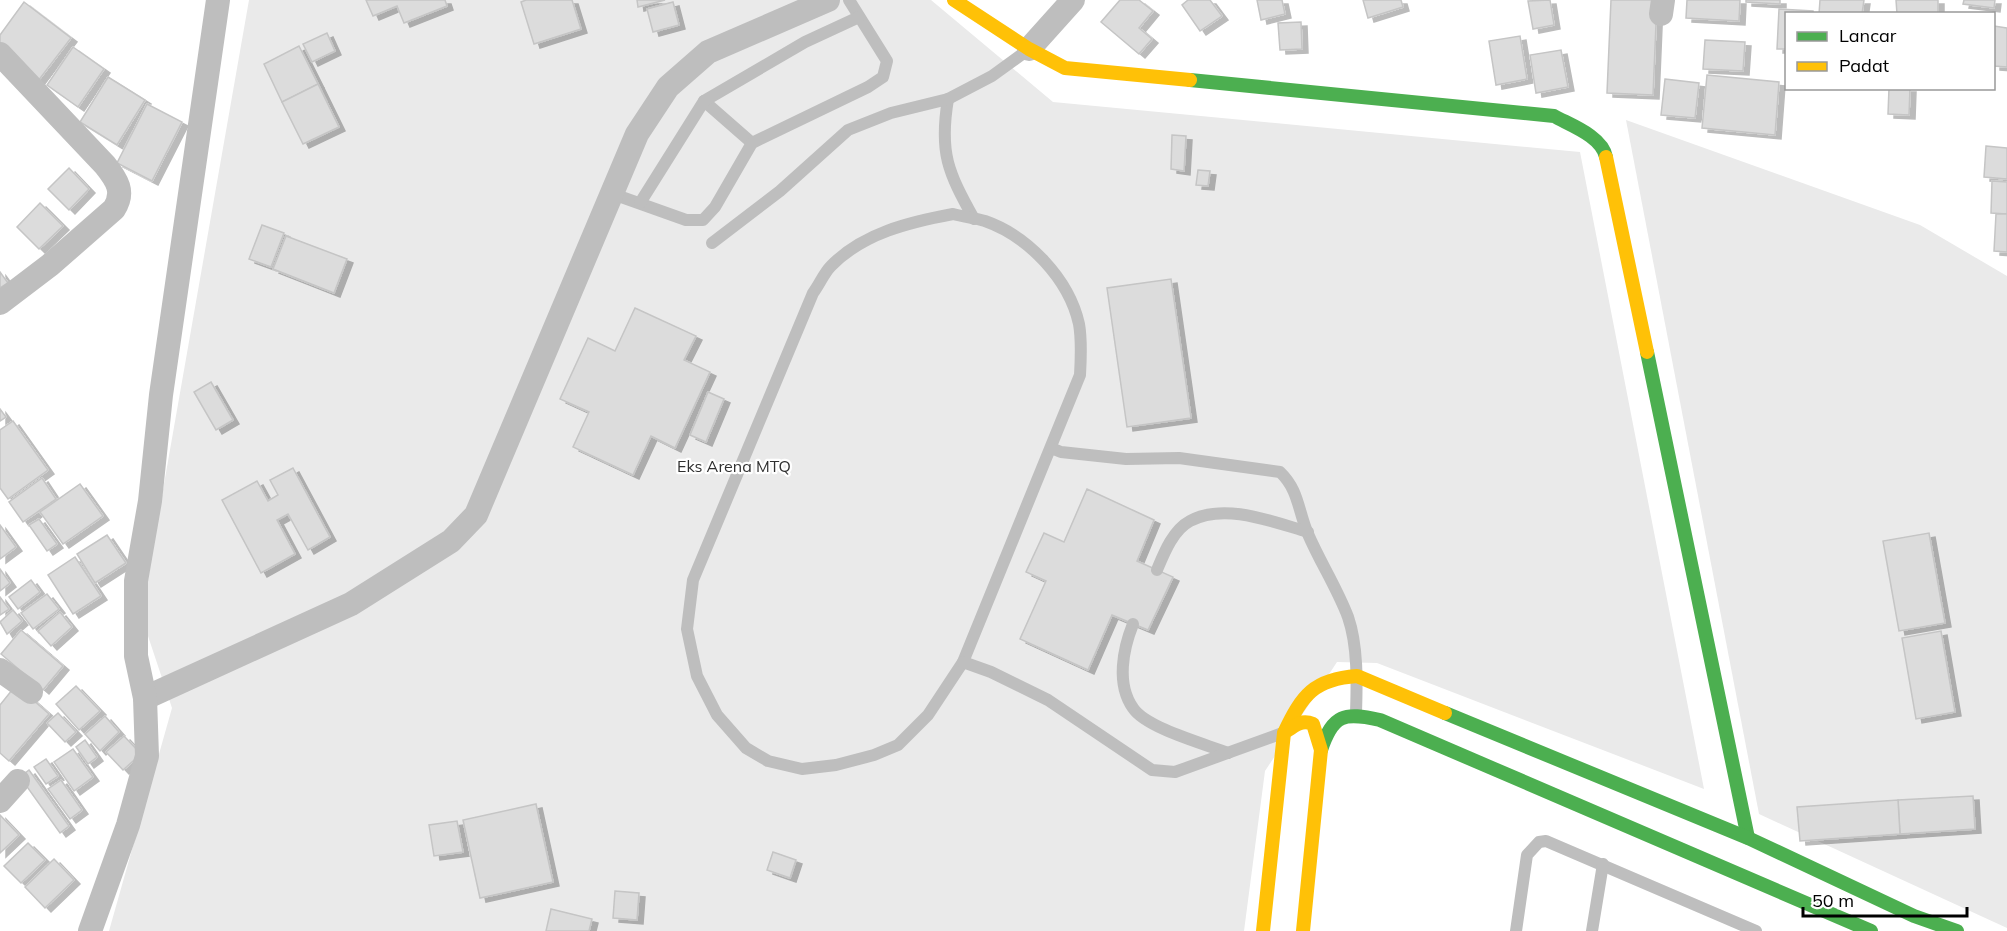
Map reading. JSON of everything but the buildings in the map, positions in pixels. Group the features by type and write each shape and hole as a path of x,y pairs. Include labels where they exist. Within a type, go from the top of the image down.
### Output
{"main road":[{"path":"954,0 1029,49 1065,68 1554,116 1590,136 1605,151 1748,838"},
{"path":"1263,931 1284,733 1296,707 1318,683 1330,678 1357,676 1748,838 1914,916 1957,931"},
{"path":"1303,931 1321,750 1330,725 1346,714 1355,714 1380,720 1548,795 1872,931"},
{"path":"1284,733 1296,724 1306,721 1313,724 1321,750"},
{"path":"1907,931 1914,916"}],"street":[{"path":"90,931 128,825 147,756 145,698 136,656 136,581 150,501 161,395 218,0"},
{"path":"145,698 351,604 451,541 465,528 476,515 637,134 668,87 708,52 828,0"},
{"path":"1029,49 1073,0"},
{"path":"0,54 105,165 116,178 121,191 114,209 50,265 0,303"},
{"path":"0,670 31,692"},
{"path":"0,801 18,781"}],"lane":[{"path":"613,194 686,220 703,220 715,207 752,143 868,87 883,76 887,62 849,0"},
{"path":"640,203 704,101 805,42 859,17"},
{"path":"712,243 780,191 848,130 891,113 948,99 992,76 1029,49"},
{"path":"948,99 943,130 945,156 952,179 974,219"},
{"path":"704,101 752,143"},
{"path":"953,214 1006,230 1031,249 1050,268 1068,294 1078,322 1082,348 1080,375 1051,448 963,662 928,715 898,745 874,755 836,765 802,769 768,761 746,748 717,715 697,676 687,628 693,580 813,293 831,267 879,234 913,221 953,214"},
{"path":"1051,448 1061,452 1126,459 1179,458 1280,472 1291,482 1308,532 1348,618 1357,676 1355,714"},
{"path":"1157,570 1170,542 1189,521 1220,512 1268,521 1308,532"},
{"path":"1133,624 1123,648 1124,686 1133,709 1152,723 1228,753"},
{"path":"963,662 991,672 1048,700 1152,770 1162,773 1175,772 1284,733"},
{"path":"1516,931 1527,855 1539,842 1557,844 1756,931"},
{"path":"1592,931 1603,864"}],"green space":[{"name":"Eks Arena MTQ","path":"249,0 931,0 1053,102 1580,152 1704,789 1377,663 1337,662 1265,771 1244,931 109,931 172,708 141,615"},
{"path":"1626,120 1920,225 2007,276 2007,928 1759,814"}],"traffic: fast":[{"path":"1190,80 1554,116 1592,137 1606,157"},
{"path":"1647,352 1748,838"},
{"path":"1445,713 1748,838 1914,916 1957,931"},
{"path":"1321,750 1330,729 1342,718 1357,716 1380,720 1871,931"}],"traffic: slow":[{"path":"954,0 1029,49 1065,68 1190,80"},
{"path":"1606,157 1647,352"},
{"path":"1284,733 1297,708 1311,691 1330,681 1357,676 1445,713"},
{"path":"1263,931 1284,733 1305,722 1313,724 1321,750 1303,931"}]}
